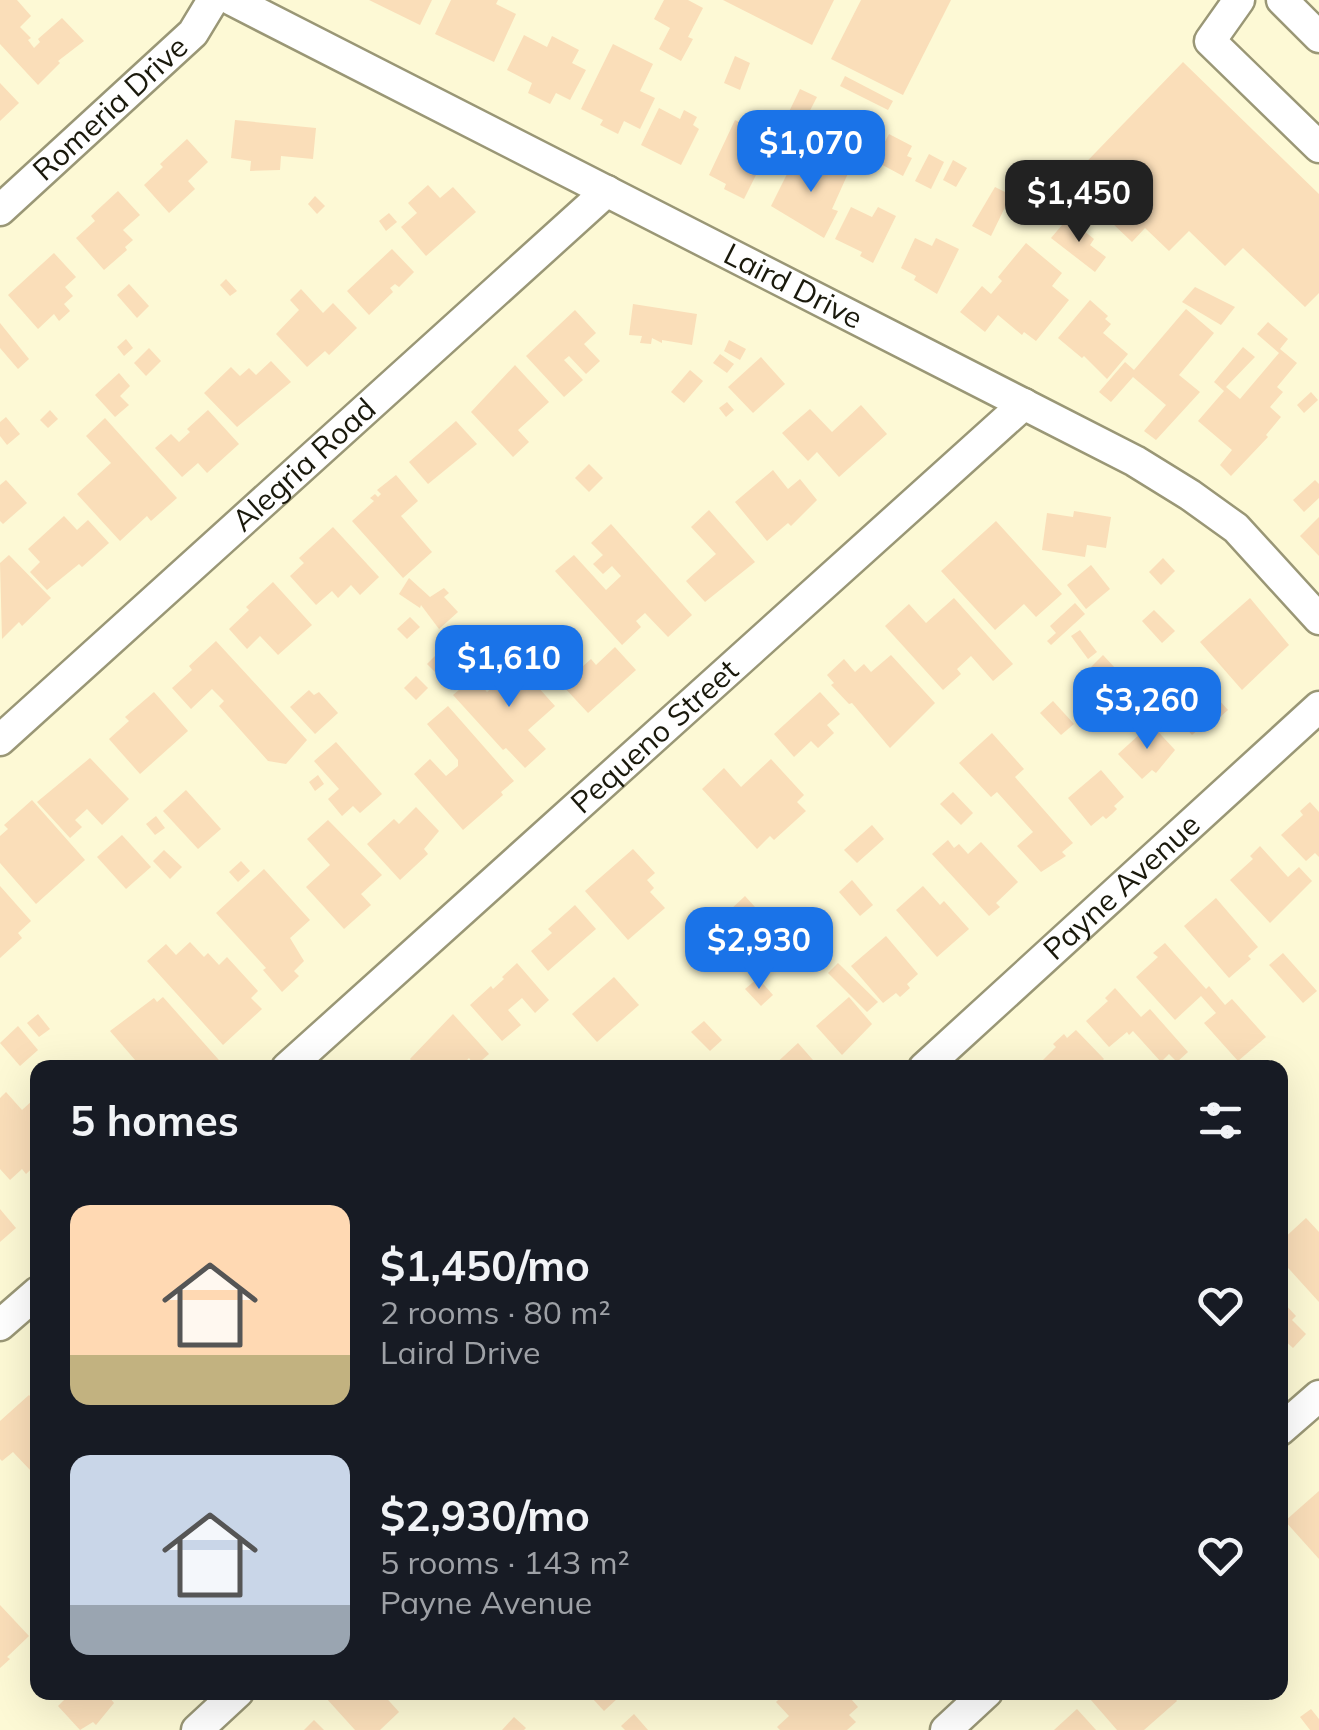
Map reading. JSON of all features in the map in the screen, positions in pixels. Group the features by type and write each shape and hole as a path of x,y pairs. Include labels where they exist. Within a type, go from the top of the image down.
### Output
{"street":[{"name":"Romeria Drive","path":"0,210 193,33 213,0"},
{"name":"Laird Drive","path":"232,0 1135,461 1236,528 1319,620"},
{"path":"1239,0 1210,41 1319,147"},
{"path":"1282,0 1319,37"},
{"name":"Alegria Road","path":"0,740 607,191"},
{"name":"Pequeno Street","path":"295,1060 1024,404"},
{"name":"Payne Avenue","path":"933,1060 1319,707"},
{"path":"0,1325 30,1299"},
{"path":"1288,1423 1319,1396"},
{"path":"197,1730 229,1700"},
{"path":"946,1730 979,1700"}],"building":[{"path":"0,0 17,0 31,16 20,27 31,38 28,40 34,48 40,42 38,39 62,18 84,41 58,61 38,85 0,44"},
{"path":"369,0 432,0 420,25"},
{"path":"451,0 498,0 496,4 516,14 494,62 435,34"},
{"path":"664,0 688,0 703,8 681,61 659,49 670,28 654,19"},
{"path":"723,0 834,0 812,45"},
{"path":"861,0 951,0 903,95 831,59"},
{"path":"524,35 547,47 552,36 579,50 572,63 586,70 570,100 556,93 550,104 528,93 532,83 507,70"},
{"path":"613,44 653,64 640,91 655,98 640,129 624,121 618,134 600,125 603,120 581,109"},
{"path":"735,56 750,63 740,90 724,83"},
{"path":"1183,62 1319,194 1319,293 1305,307 1243,248 1225,266 1189,231 1169,251 1145,228 1132,242 1068,181"},
{"path":"845,76 893,101 888,110 840,86"},
{"path":"0,83 19,103 0,121"},
{"path":"800,89 817,97 803,124 787,116"},
{"path":"659,108 680,119 684,110 697,117 693,125 699,129 681,165 641,145"},
{"path":"235,120 316,128 313,159 281,156 280,170 250,171 251,161 231,158"},
{"path":"735,120 784,144 772,170 761,165 744,199 724,189 726,184 709,175"},
{"path":"864,122 880,129 868,156 851,149"},
{"path":"889,134 912,146 907,156 912,158 903,176 875,161"},
{"path":"187,139 208,162 188,181 195,189 169,213 144,185"},
{"path":"929,154 944,162 931,189 915,181"},
{"path":"796,156 831,174 837,162 850,169 832,209 838,211 824,238 771,206"},
{"path":"953,160 967,168 956,187 943,180"},
{"path":"428,185 440,198 453,187 476,212 426,256 401,227 417,213 408,203"},
{"path":"995,187 1011,195 991,236 972,226"},
{"path":"118,191 140,215 123,230 133,240 125,247 127,250 104,270 76,238 95,221 91,216"},
{"path":"315,196 325,206 317,214 308,204"},
{"path":"1038,201 1048,210 1036,224 1026,214"},
{"path":"851,207 872,217 878,207 896,216 873,263 860,256 862,252 835,239"},
{"path":"389,213 397,222 386,231 379,221"},
{"path":"1068,218 1094,239 1090,245 1106,257 1095,272 1051,238"},
{"path":"915,238 932,246 936,238 959,249 937,294 901,268"},
{"path":"1026,243 1062,273 1052,286 1069,300 1036,341 998,315 985,332 960,312 982,286 991,294 1002,281 998,277"},
{"path":"392,249 414,272 399,287 395,284 390,288 393,292 369,315 347,291"},
{"path":"54,253 76,277 65,287 73,296 64,304 70,311 59,321 54,314 38,329 8,295"},
{"path":"226,279 237,291 230,296 220,285"},
{"path":"129,284 149,306 137,318 117,295"},
{"path":"1195,287 1235,307 1221,325 1182,302"},
{"path":"301,289 323,313 333,303 357,328 329,355 325,351 307,367 276,334 299,310 290,300"},
{"path":"1090,300 1108,316 1105,319 1111,324 1103,333 1128,354 1107,379 1058,338"},
{"path":"633,304 697,314 692,345 662,343 652,338 651,344 640,343 642,336 629,335"},
{"path":"1186,309 1214,333 1179,375 1200,392 1156,440 1144,431 1166,405 1133,377 1111,402 1099,392 1125,362 1134,370"},
{"path":"575,310 596,333 584,344 600,361 586,374 569,356 564,360 583,380 564,397 526,356"},
{"path":"1268,322 1288,339 1280,349 1297,363 1277,387 1283,392 1270,407 1281,417 1268,437 1231,476 1220,465 1232,450 1198,421 1224,391 1214,382 1243,347 1255,357 1226,387 1240,399 1279,353 1257,334"},
{"path":"0,323 29,359 18,369 0,348"},
{"path":"126,339 133,348 124,356 117,347"},
{"path":"729,340 746,349 740,360 724,351"},
{"path":"149,348 161,361 146,376 134,363"},
{"path":"720,354 734,364 727,373 713,363"},
{"path":"761,357 785,384 753,413 728,387"},
{"path":"271,361 291,382 237,427 204,393 231,367 240,376 249,368 256,375"},
{"path":"515,365 549,402 518,430 529,442 513,457 471,412"},
{"path":"690,370 703,381 684,403 671,392"},
{"path":"119,373 130,386 120,396 129,405 115,417 95,395"},
{"path":"1311,392 1318,400 1304,413 1297,405"},
{"path":"727,402 734,410 726,417 719,408"},
{"path":"861,405 887,434 839,477 817,452 808,461 782,433 810,409 832,432"},
{"path":"50,410 58,419 48,428 40,420"},
{"path":"208,410 239,444 207,473 198,463 182,477 155,448 171,434 179,442"},
{"path":"6,417 20,434 7,445 0,436 0,422"},
{"path":"105,418 177,498 151,521 147,516 120,541 77,494 111,463 86,436"},
{"path":"456,421 477,444 428,484 409,462"},
{"path":"589,464 603,478 589,492 575,478"},
{"path":"773,470 788,489 800,479 817,500 791,526 788,523 767,541 735,502"},
{"path":"396,475 418,501 401,516 432,552 403,578 352,521 374,501 370,498 381,494 377,490"},
{"path":"6,480 27,503 3,524 0,485"},
{"path":"1315,480 1319,484 1319,498 1304,512 1293,500"},
{"path":"709,510 755,562 705,602 686,581 716,554 691,527"},
{"path":"1074,511 1111,517 1106,548 1087,545 1085,557 1042,550 1047,513 1073,517"},
{"path":"64,516 77,530 88,520 109,543 47,590 30,572 40,562 28,549"},
{"path":"1319,517 1319,556 1300,536"},
{"path":"996,521 1062,594 1036,617 1024,604 995,630 941,571"},
{"path":"611,524 692,615 668,637 645,613 636,621 641,627 622,645 555,571 574,555 606,590 621,576 612,566 603,574 593,564 603,555 591,543"},
{"path":"333,527 379,577 360,595 351,585 338,598 332,591 316,605 290,576 304,563 299,558"},
{"path":"9,555 51,598 2,639 0,563"},
{"path":"1163,558 1175,571 1161,585 1149,572"},
{"path":"1091,565 1110,589 1086,609 1067,585"},
{"path":"409,578 430,597 444,588 449,593 444,597 458,612 439,629 421,605 420,608 399,594"},
{"path":"273,582 312,625 278,655 260,636 247,649 229,629"},
{"path":"954,598 1013,664 993,681 971,656 957,669 961,674 943,690 885,626 909,604 926,623"},
{"path":"1250,598 1289,645 1242,690 1200,642"},
{"path":"1075,603 1085,614 1051,645 1047,641 1056,633 1050,626"},
{"path":"1154,610 1175,631 1162,643 1142,621"},
{"path":"410,617 420,627 407,639 397,629"},
{"path":"1080,630 1097,652 1088,659 1071,636"},
{"path":"216,641 307,740 286,764 268,761 219,706 224,701 212,689 191,709 172,688"},
{"path":"615,647 636,670 588,713 562,685 591,659 596,665"},
{"path":"437,654 447,664 436,673 427,664"},
{"path":"891,655 935,703 890,748 852,703 831,685 834,683 827,675 844,659 855,672 864,664 871,672"},
{"path":"1103,655 1141,696 1129,708 1091,667"},
{"path":"510,656 555,706 528,730 546,749 525,768 506,748 503,750 453,695 474,677 487,692 500,681 492,672"},
{"path":"1189,667 1228,710 1206,729 1203,725 1192,735 1168,708 1183,695 1171,683"},
{"path":"416,676 428,688 416,700 404,688"},
{"path":"309,690 314,695 319,692 338,713 315,734 290,707"},
{"path":"154,692 188,731 140,774 109,739 129,721 125,717"},
{"path":"820,692 840,714 827,725 834,733 818,748 811,741 794,757 774,734"},
{"path":"1053,701 1074,724 1061,735 1040,713"},
{"path":"448,706 514,781 463,830 414,774 430,759 446,776 458,766 458,760 427,724"},
{"path":"1151,724 1175,750 1156,773 1152,770 1142,779 1118,754"},
{"path":"992,733 1024,769 1015,777 1073,843 1062,852 1066,856 1041,872 1017,846 1033,832 997,792 991,797 959,763"},
{"path":"336,742 382,794 360,813 353,806 342,816 328,799 339,789 314,761"},
{"path":"90,758 129,799 102,825 87,809 75,820 82,827 70,838 37,802"},
{"path":"771,759 804,795 797,802 806,811 774,840 770,836 757,849 702,789 724,768 741,787"},
{"path":"1101,770 1124,797 1112,814 1091,826 1068,798"},
{"path":"318,775 324,784 315,791 309,782"},
{"path":"186,790 221,829 198,849 163,811"},
{"path":"953,792 973,813 961,825 940,804"},
{"path":"32,800 85,860 36,904 0,863 0,836 8,829 4,825"},
{"path":"1310,802 1319,812 1319,857 1315,853 1306,861 1281,835 1303,815 1300,811"},
{"path":"416,807 439,831 424,849 428,854 400,880 367,844 394,819 399,824"},
{"path":"156,816 165,828 155,835 146,824"},
{"path":"328,820 382,875 361,894 371,905 344,929 306,887 330,865 307,839"},
{"path":"872,825 884,839 857,863 844,850"},
{"path":"122,835 151,867 126,889 97,857"},
{"path":"948,840 954,848 959,844 968,854 981,842 1018,882 996,903 1000,907 989,916 932,854"},
{"path":"1260,846 1288,877 1299,867 1312,881 1270,923 1230,880 1253,859 1250,856"},
{"path":"633,849 655,873 647,880 654,888 650,892 665,908 628,940 585,891"},
{"path":"164,850 182,867 170,879 153,861"},
{"path":"241,861 250,871 238,882 229,872"},
{"path":"264,869 310,920 290,938 304,961 294,971 299,976 282,992 263,970 266,968 216,913"},
{"path":"852,880 873,905 860,916 839,892"},
{"path":"0,886 31,921 18,933 22,938 0,958"},
{"path":"923,886 940,905 944,901 969,929 937,957 896,910"},
{"path":"745,896 755,907 738,921 729,911"},
{"path":"1216,898 1258,947 1248,956 1251,959 1229,978 1184,926"},
{"path":"575,905 596,929 548,971 531,951"},
{"path":"793,919 800,928 789,936 782,928"},
{"path":"804,927 823,950 809,962 790,938"},
{"path":"886,936 918,974 900,997 896,993 883,1003 851,966"},
{"path":"190,942 204,957 208,953 219,965 227,957 258,991 251,998 262,1009 223,1045 147,961 166,944 176,955"},
{"path":"1165,943 1206,989 1209,986 1225,1005 1232,999 1266,1037 1237,1060 1204,1023 1216,1013 1201,996 1175,1020 1136,977 1158,957 1153,953"},
{"path":"1283,953 1317,991 1303,1003 1269,965"},
{"path":"517,963 549,1000 535,1013 522,998 508,1010 521,1025 502,1041 470,1005 491,986 493,989"},
{"path":"838,963 878,1002 867,1012 828,973"},
{"path":"614,977 639,1005 597,1042 572,1014"},
{"path":"758,978 773,995 761,1006 745,989"},
{"path":"1115,988 1141,1017 1150,1009 1188,1052 1179,1060 1169,1054 1159,1060 1133,1031 1109,1047 1086,1021 1108,1001 1105,998"},
{"path":"163,997 219,1060 135,1060 110,1031 154,998 157,1002"},
{"path":"849,997 872,1024 842,1055 816,1026"},
{"path":"38,1014 50,1029 39,1037 27,1023"},
{"path":"453,1014 489,1054 482,1060 410,1059"},
{"path":"704,1021 722,1040 710,1051 691,1032"},
{"path":"18,1026 38,1050 20,1066 0,1043"},
{"path":"1076,1030 1104,1059 1043,1060 1056,1047 1053,1044 1064,1034 1067,1038"},
{"path":"798,1043 813,1060 780,1060"},
{"path":"6,1092 22,1110 30,1103 30,1170 26,1174 22,1169 10,1180 0,1169 0,1098"},
{"path":"0,1209 16,1228 0,1242"},
{"path":"1306,1218 1319,1232 1319,1302 1288,1268 1288,1235"},
{"path":"1288,1308 1296,1316 1292,1320 1306,1334 1293,1348 1288,1343"},
{"path":"30,1396 30,1470 13,1452 0,1459 0,1421"},
{"path":"1319,1491 1319,1559 1288,1524 1288,1518"},
{"path":"0,1605 29,1636 0,1668"},
{"path":"64,1700 114,1703 96,1725 93,1722 80,1730 58,1706"},
{"path":"328,1700 388,1700 399,1712 380,1730 355,1730"},
{"path":"594,1700 616,1700 604,1711"},
{"path":"852,1700 858,1707 849,1715 856,1722 847,1730 780,1730 777,1727 789,1716 776,1702"},
{"path":"1091,1700 1177,1701 1144,1730 1117,1730"},
{"path":"1077,1709 1096,1730 1054,1730"},
{"path":"1311,1709 1319,1719 1319,1730 1310,1730 1300,1717"},
{"path":"634,1714 648,1730 625,1730 621,1726"},
{"path":"514,1717 526,1728 502,1730"},
{"path":"314,1720 324,1730 304,1730"}]}
